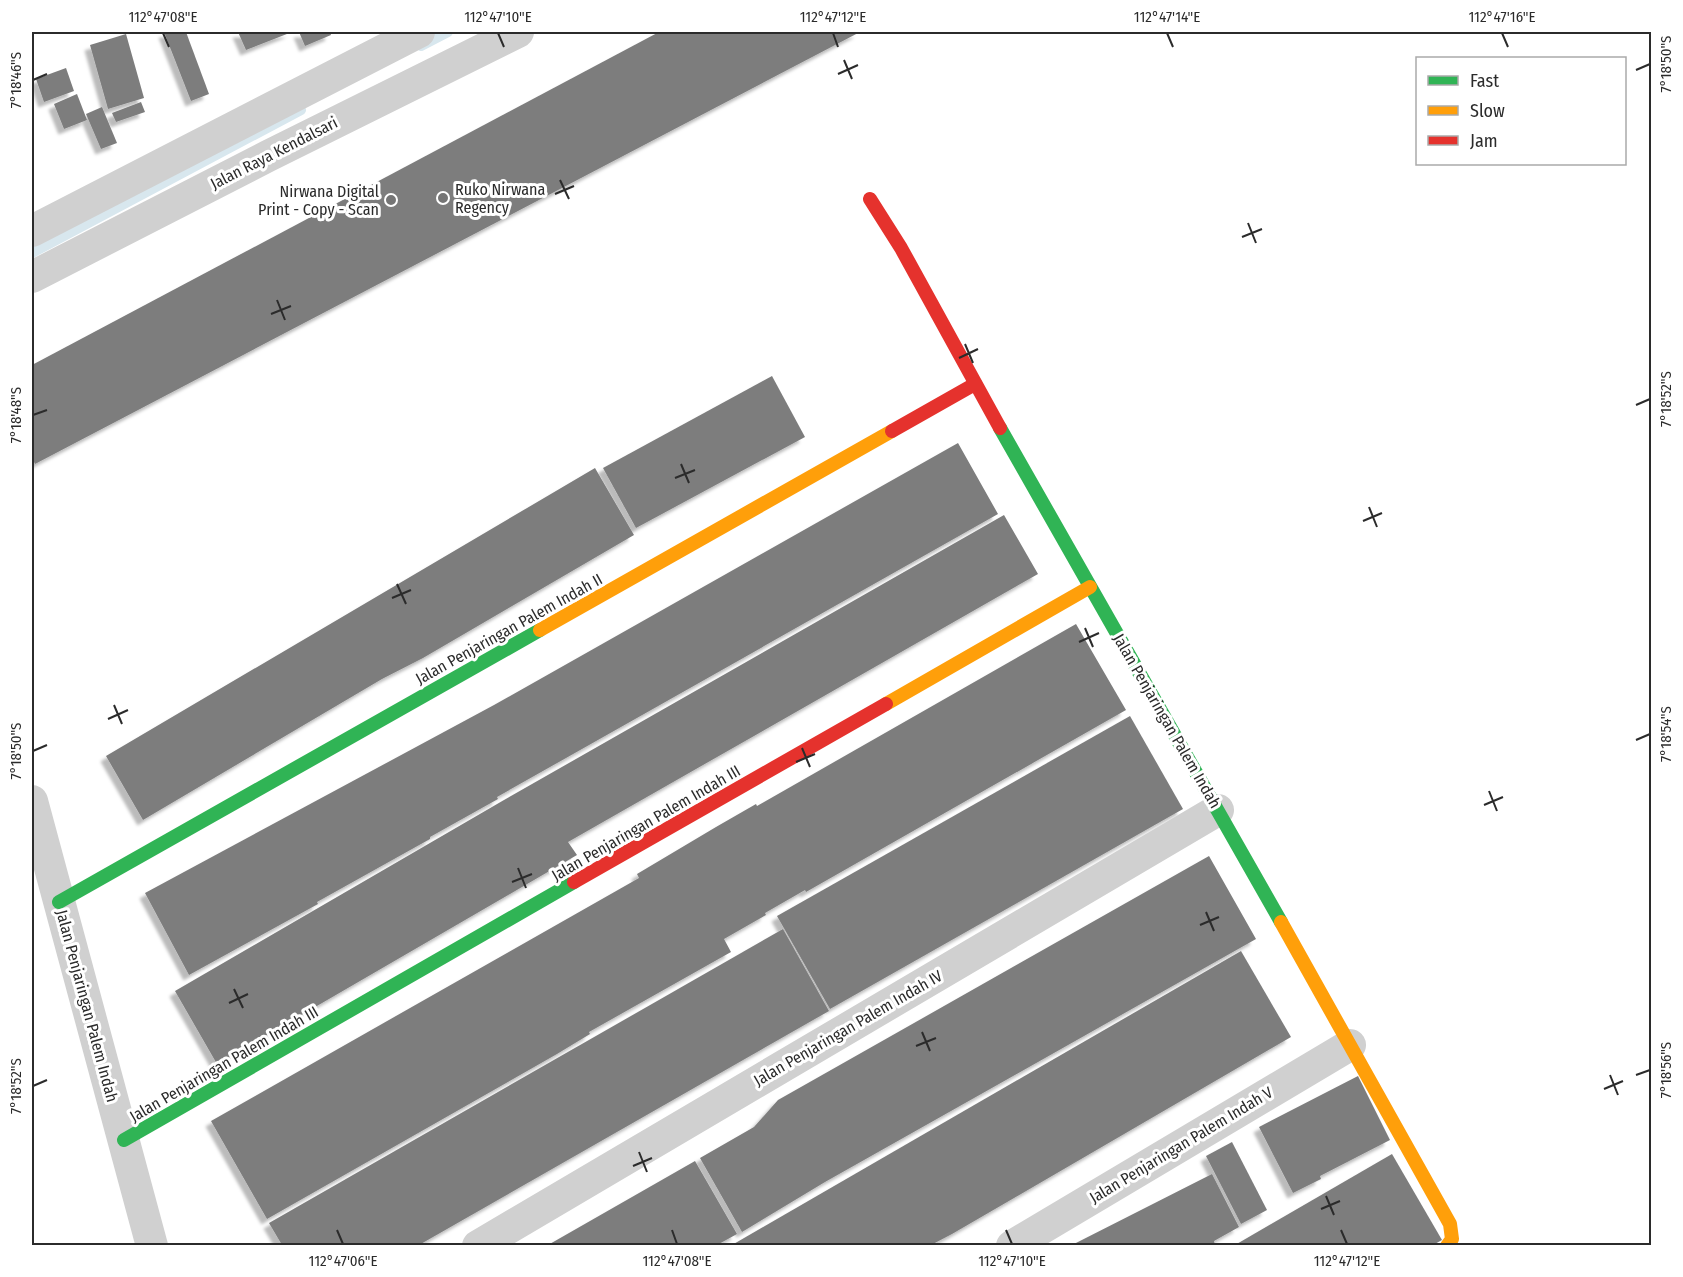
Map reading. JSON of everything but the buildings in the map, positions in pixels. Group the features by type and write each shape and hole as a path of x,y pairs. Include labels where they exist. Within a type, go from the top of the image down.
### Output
{"street":[{"name":"Jalan Raya Kendalsari","path":"32,277 268,156 518,32"},
{"path":"32,231 410,34"},
{"name":"Jalan Penjaringan Palem Indah","path":"870,199 901,248 975,384 1218,810 1450,1224 1452,1239 1447,1245"},
{"name":"Jalan Penjaringan Palem Indah II","path":"59,902 975,384"},
{"name":"Jalan Penjaringan Palem Indah III","path":"124,1140 1090,587"},
{"name":"Jalan Penjaringan Palem Indah","path":"32,801 152,1245"},
{"name":"Jalan Penjaringan Palem Indah IV","path":"478,1245 1218,810"},
{"name":"Jalan Penjaringan Palem Indah V","path":"1012,1245 1350,1045"}],"waterway":[{"path":"421,46 448,32"},
{"path":"32,253 301,110"}],"traffic: fast":[{"path":"1000,428 1281,922"},
{"path":"59,902 540,630"},
{"path":"124,1140 574,882"}],"traffic: slow":[{"path":"540,630 892,431"},
{"path":"886,704 1090,587"},
{"path":"1281,922 1450,1224 1452,1239 1447,1246"}],"traffic: jam":[{"path":"870,199 901,248 1000,428"},
{"path":"892,431 975,384"},
{"path":"574,882 886,704"}],"place":[{"name":"Ruko Nirwana Regency","path":"443,198"},
{"name":"Nirwana Digital Print - Copy - Scan","path":"391,200"}]}
